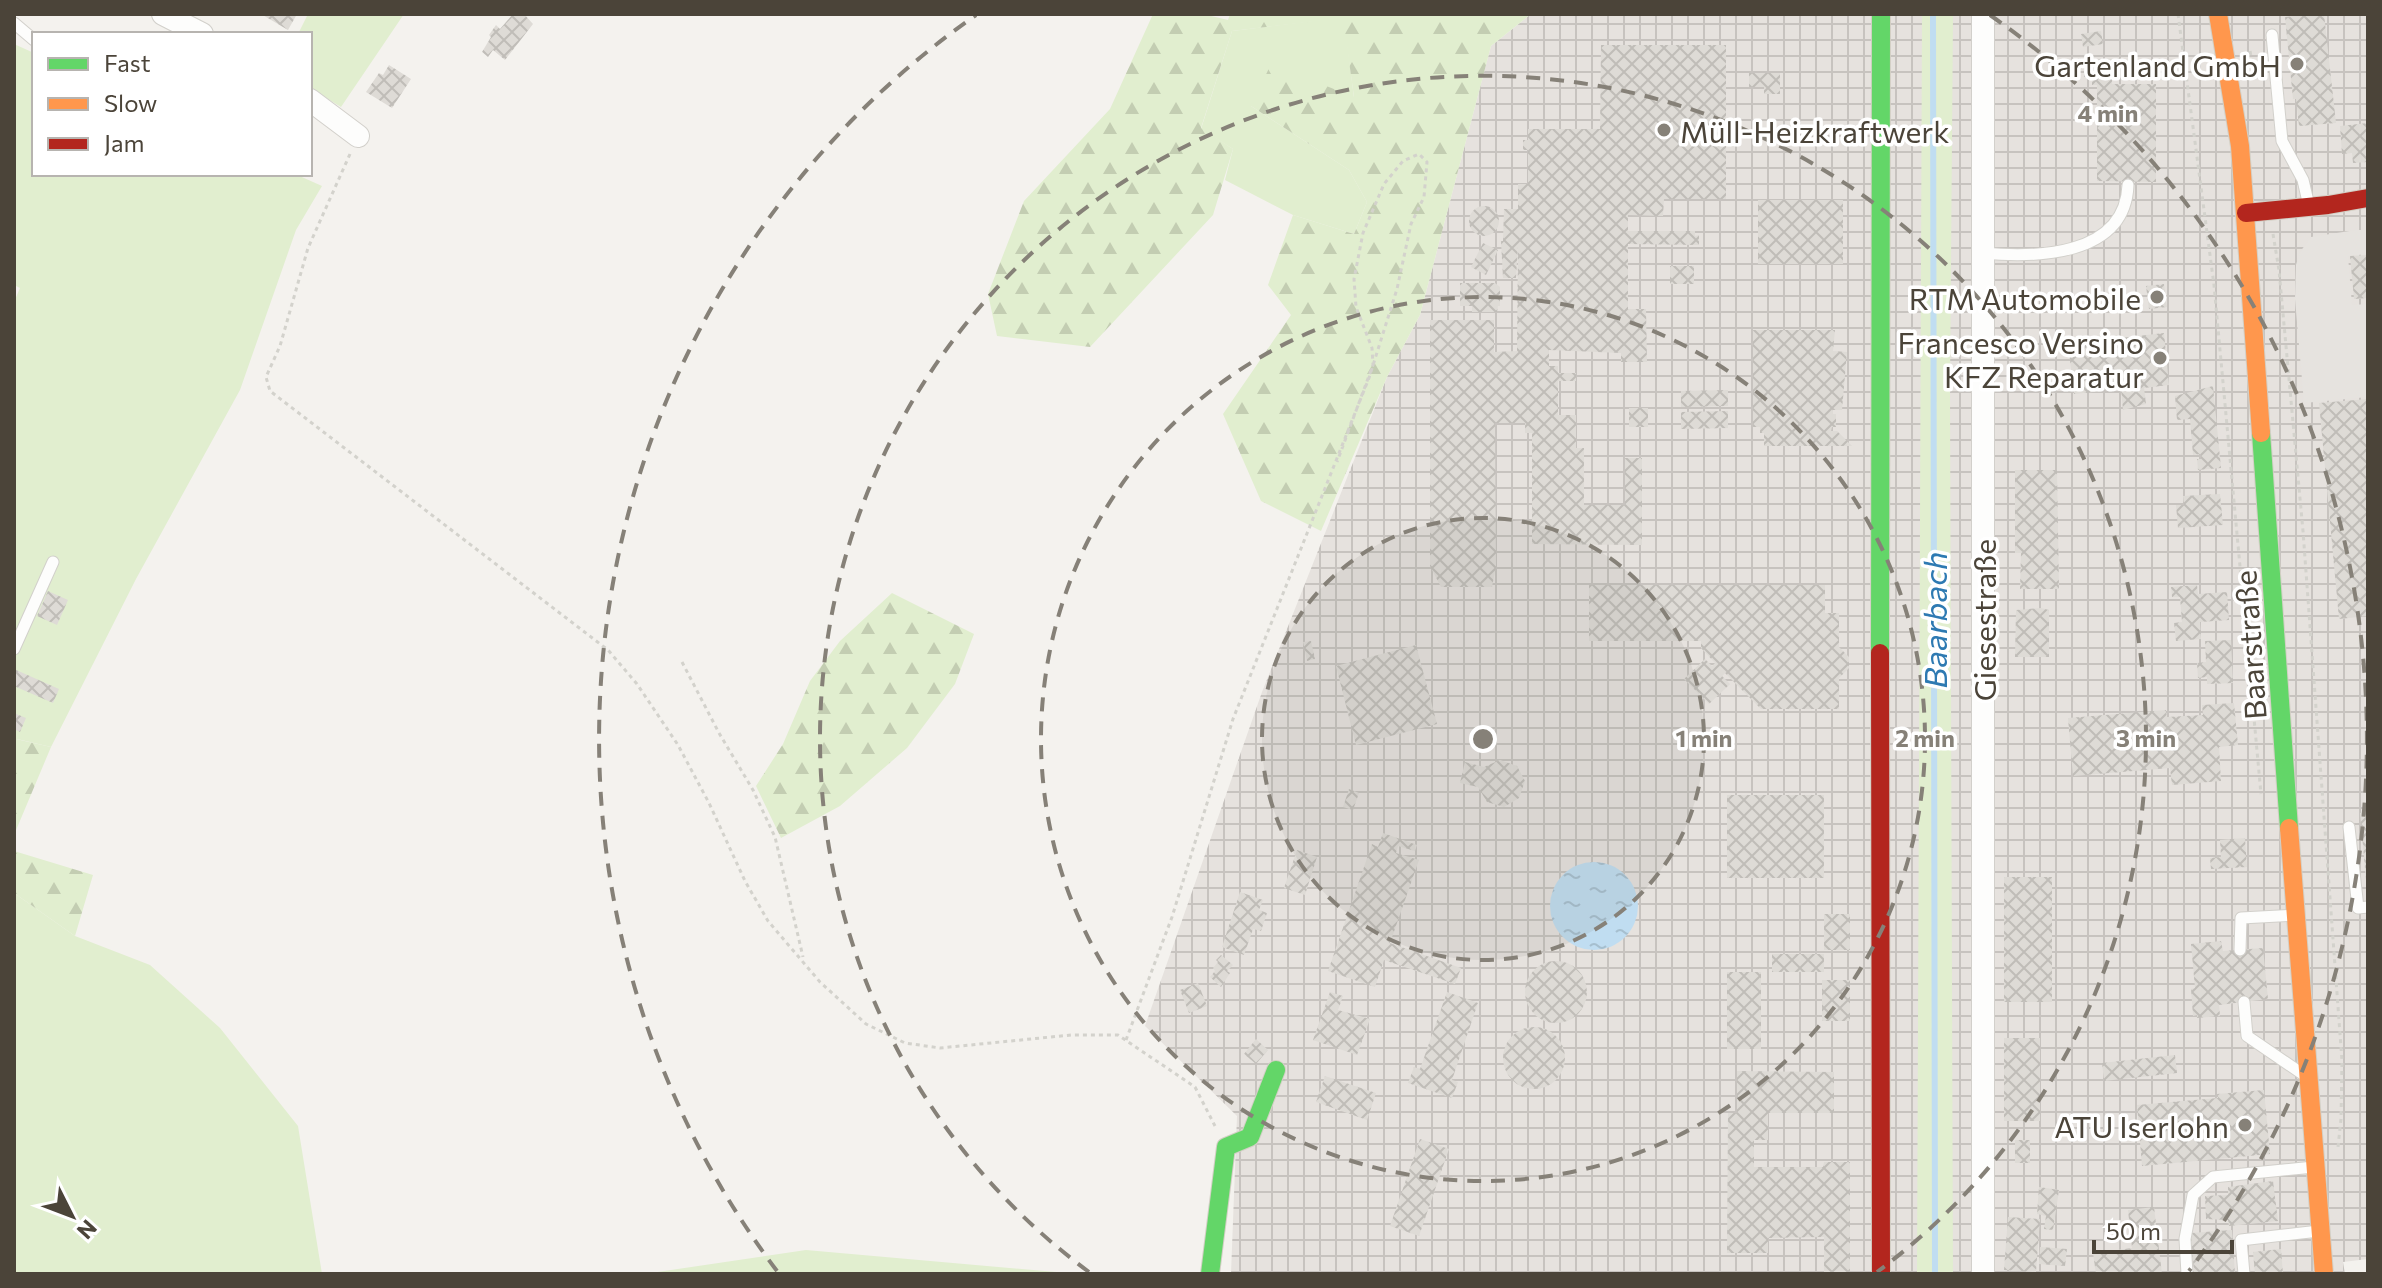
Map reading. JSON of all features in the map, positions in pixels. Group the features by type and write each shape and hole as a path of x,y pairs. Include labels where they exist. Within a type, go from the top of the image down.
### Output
{"street":[{"path":"163,14 198,32"},
{"path":"1881,14 1881,1274"},
{"name":"Giesestraße","path":"1983,14 1983,1274"},
{"name":"Baarstraße","path":"2218,14 2238,133 2246,213 2253,346 2324,1274"},
{"path":"312,102 358,136"},
{"path":"2246,213 2368,198"},
{"path":"1210,1274 1226,1147 1250,1137 1276,1070"}],"lane":[{"path":"14,23 32,38"},
{"path":"2272,35 2282,141 2303,180 2309,207"},
{"path":"1981,253 2020,256 2054,253 2089,242 2113,227 2127,203 2128,185"},
{"path":"14,649 53,562"},
{"path":"2349,827 2358,908 2368,907"},
{"path":"2240,950 2241,918 2296,915"},
{"path":"2244,1002 2247,1036 2308,1078"},
{"path":"2187,1274 2185,1239 2193,1195 2213,1177 2314,1167"},
{"path":"2244,1274 2241,1240 2319,1231"}],"path":[{"path":"2178,14 2214,285 2263,803"},
{"path":"358,136 308,248 280,346 266,377 270,391 608,650 637,684 678,745 768,921 820,982 866,1024 905,1043 940,1048 1071,1035 1118,1035 1195,1087 1226,1147"},
{"path":"1126,1040 1172,917 1233,719 1373,365 1397,289 1411,224 1424,197 1427,162 1419,154 1403,161 1384,184 1363,233 1354,279 1356,307 1372,348 1373,365"},
{"path":"2271,210 2303,531 2342,1061 2337,1159"},
{"path":"682,662 753,790 775,837 804,961"}],"shaded area":[{"path":"1531,14 2368,14 2368,1259 2343,1262 2345,1274 1231,1274 1237,1116 1145,1026 1262,692 1387,377 1420,315 1491,46"},
{"path":"2368,230 2368,254 2348,256 2352,305 2368,304 2368,397 2304,403 2295,299 2296,265 2300,252 2311,237"}],"green space":[{"path":"308,14 404,14 341,107 312,89 312,32 299,32"},
{"path":"1153,14 1203,14 1228,20 1230,14 1531,14 1491,46 1420,315 1387,377 1321,531 1261,501 1223,414 1291,315 1268,285 1293,215 1354,234 1367,202 1349,170 1251,106 1271,64 1354,97 1343,18 1232,31 1201,128 1233,149 1213,215 1090,347 997,336 988,294 1024,201 1110,109"},
{"path":"1922,14 1953,14 1950,390 1953,1274 1917,1274"},
{"path":"1344,17 1354,98 1251,106 1349,170 1367,202 1354,234 1293,215 1225,180 1233,149 1201,129 1232,31"},
{"path":"14,44 32,52 32,176 300,176 322,186 296,230 240,390 136,579 51,747 17,739 14,745 14,302 20,288 14,285"},
{"path":"892,593 974,634 955,684 907,748 840,806 781,838 756,786 783,744 810,681 840,641"},
{"path":"16,739 51,747 14,835 14,745"},
{"path":"14,851 93,875 75,936 14,893"},
{"path":"14,893 75,936 150,965 220,1028 298,1126 322,1274 14,1274"},
{"path":"806,1250 1079,1274 644,1274"}],"water":[{"path":"1594,862 1611,866 1625,875 1634,889 1638,906 1634,923 1625,937 1611,946 1594,950 1577,946 1563,937 1554,923 1550,906 1554,889 1563,875 1577,866"}],"building":[{"path":"261,14 297,14 288,30"},
{"path":"513,14 524,14 533,24 505,60 493,50 488,57 482,52 491,37 489,35 496,25 500,29"},
{"path":"2324,14 2336,123 2299,126 2296,99 2293,99 2285,17"},
{"path":"2101,31 2103,44 2083,47 2081,34"},
{"path":"1601,45 1726,45 1726,199 1664,199 1663,216 1628,215 1628,231 1695,231 1695,236 1699,235 1699,245 1628,244 1628,309 1646,309 1647,362 1621,362 1621,353 1549,350 1549,366 1558,366 1558,373 1576,373 1576,381 1558,381 1558,415 1576,415 1576,448 1584,448 1584,505 1625,505 1625,458 1642,458 1642,545 1532,544 1532,433 1525,433 1525,423 1495,423 1496,566 1492,587 1441,587 1430,566 1430,320 1494,320 1494,352 1517,351 1518,246 1516,278 1503,278 1501,241 1504,209 1518,209 1518,184 1528,184 1528,150 1523,150 1523,140 1528,140 1528,129 1600,129"},
{"path":"2084,59 2112,59 2112,84 2156,84 2156,182 2097,181 2097,85 2092,85 2092,77 2084,77"},
{"path":"389,65 411,79 392,108 366,92 379,73 383,75"},
{"path":"1749,73 1780,73 1780,94 1764,94 1764,87 1749,87"},
{"path":"2368,123 2368,162 2353,163 2352,153 2342,154 2340,126"},
{"path":"1758,200 1843,200 1843,264 1758,264"},
{"path":"1484,206 1495,210 1499,221 1495,232 1484,236 1473,232 1469,221 1473,210"},
{"path":"1483,243 1498,250 1486,275 1471,267"},
{"path":"2368,255 2368,298 2354,299 2350,256"},
{"path":"1670,266 1694,266 1694,284 1670,284"},
{"path":"1460,283 1495,283 1500,287 1497,312 1472,312 1472,306 1460,306"},
{"path":"2164,284 2167,307 2149,309 2146,286"},
{"path":"1753,330 1835,330 1833,351 1847,352 1842,410 1833,410 1836,427 1832,427 1831,431 1837,431 1852,446 1764,446 1764,433 1760,433 1760,427 1753,427"},
{"path":"2164,333 2169,385 2144,388 2146,404 2123,410 2121,389 2074,394 2068,344"},
{"path":"2213,386 2221,468 2198,470 2197,459 2201,459 2201,454 2193,455 2190,419 2177,420 2175,396"},
{"path":"1728,390 1728,406 1681,407 1681,391"},
{"path":"2368,399 2368,616 2339,619 2319,403"},
{"path":"1629,408 1648,408 1648,427 1629,427"},
{"path":"1728,411 1728,428 1681,429 1681,412"},
{"path":"2015,470 2057,470 2059,589 2020,589 2021,553 2015,553"},
{"path":"2220,494 2223,525 2178,528 2176,505 2184,505 2183,496"},
{"path":"1589,585 1825,585 1825,613 1839,613 1839,647 1849,657 1849,668 1839,678 1839,709 1761,709 1725,673 1722,676 1730,684 1709,704 1684,679 1705,659 1712,666 1715,663 1701,648 1701,641 1589,641"},
{"path":"2197,585 2198,594 2227,592 2229,620 2200,622 2201,639 2176,641 2174,623 2182,622 2180,597 2172,597 2171,587"},
{"path":"48,591 68,600 57,625 37,616"},
{"path":"2016,610 2049,610 2049,657 2015,657"},
{"path":"2231,640 2233,683 2207,684 2207,677 2198,678 2197,663 2206,662 2205,641"},
{"path":"1311,641 1315,659 1307,661 1303,642"},
{"path":"1416,645 1437,724 1356,745 1336,666"},
{"path":"14,669 59,689 53,703 14,686"},
{"path":"2234,703 2238,745 2219,747 2221,781 2172,785 2170,768 2073,776 2068,718 2166,710 2167,717 2203,715 2202,705"},
{"path":"14,713 26,718 20,732 14,729"},
{"path":"1500,760 1517,766 1525,781 1519,798 1504,807 1487,802 1478,787 1460,783 1465,762 1484,767"},
{"path":"1349,789 1359,793 1353,810 1343,807"},
{"path":"1727,795 1824,795 1824,878 1727,878"},
{"path":"2368,812 2368,880 2366,880 2360,813"},
{"path":"1383,833 1417,845 1415,851 1398,846 1396,853 1419,860 1390,943 1461,968 1455,984 1384,960 1375,987 1328,971 1372,844 1378,847"},
{"path":"2245,838 2247,867 2211,869 2210,858 2221,857 2220,840"},
{"path":"1297,850 1317,857 1305,895 1284,888"},
{"path":"2004,877 2052,877 2052,1002 2004,1002"},
{"path":"1240,892 1263,900 1259,910 1267,913 1261,931 1253,929 1244,955 1222,947"},
{"path":"1824,914 1850,914 1850,950 1824,950"},
{"path":"2221,941 2223,951 2263,948 2268,999 2219,1005 2220,1016 2197,1018 2197,1015 2193,1016 2191,989 2195,988 2191,944"},
{"path":"1772,954 1824,954 1824,972 1772,972"},
{"path":"1221,955 1233,965 1221,987 1210,977"},
{"path":"1556,961 1578,970 1587,992 1578,1014 1556,1023 1534,1014 1525,992 1534,970"},
{"path":"1727,972 1761,972 1761,1049 1727,1049"},
{"path":"1822,980 1850,980 1850,1021 1822,1021"},
{"path":"1198,983 1207,1006 1189,1013 1180,990"},
{"path":"1330,992 1343,996 1338,1010 1370,1019 1357,1055 1313,1040"},
{"path":"1447,992 1478,1003 1452,1080 1458,1082 1452,1098 1408,1083 1414,1067 1420,1069"},
{"path":"1534,1027 1556,1036 1565,1058 1556,1080 1534,1089 1512,1080 1503,1058 1512,1036"},
{"path":"2004,1038 2040,1038 2040,1121 2004,1121"},
{"path":"1256,1039 1268,1050 1256,1064 1244,1054"},
{"path":"2175,1055 2177,1073 2104,1081 2102,1063"},
{"path":"1737,1071 1834,1072 1834,1113 1768,1113 1768,1140 1754,1140 1754,1167 1823,1167 1824,1162 1850,1162 1850,1273 1824,1273 1824,1237 1768,1238 1768,1253 1727,1253 1728,1113 1737,1113"},
{"path":"1325,1076 1376,1093 1367,1120 1316,1102"},
{"path":"2264,1090 2270,1154 2142,1166 2137,1105 2218,1098 2217,1094"},
{"path":"1420,1139 1449,1149 1419,1236 1390,1226"},
{"path":"2015,1140 2030,1140 2030,1163 2015,1163"},
{"path":"2273,1181 2278,1221 2229,1226 2228,1220 2206,1219 2205,1196 2228,1195 2228,1187"},
{"path":"2039,1187 2059,1190 2053,1230 2044,1229 2046,1216 2037,1214"},
{"path":"2154,1207 2162,1274 2096,1274 2093,1253 2132,1248 2128,1210"},
{"path":"2008,1217 2040,1219 2036,1272 2004,1270"},
{"path":"2232,1230 2235,1274 2194,1274 2191,1233"},
{"path":"2040,1247 2067,1249 2065,1266 2039,1264"},
{"path":"2281,1249 2283,1274 2255,1274 2253,1252"}],"waterway":[{"name":"Baarbach","path":"1933,14 1935,1274"}],"traffic: fast":[{"path":"1880,653 1881,14"},
{"path":"2261,433 2289,828"},
{"path":"1210,1274 1226,1147 1250,1137 1276,1070"}],"traffic: slow":[{"path":"2218,14 2240,146 2261,433"},
{"path":"2289,828 2324,1274"}],"traffic: jam":[{"path":"2246,213 2368,198"},
{"path":"1880,653 1881,1274"}],"place":[{"name":"Gartenland GmbH","path":"2297,64"},
{"name":"Müll-Heizkraftwerk","path":"1664,130"},
{"name":"RTM Automobile","path":"2157,297"},
{"name":"Francesco Versino KFZ Reparatur","path":"2160,358"},
{"name":"ATU Iserlohn","path":"2245,1125"}]}
